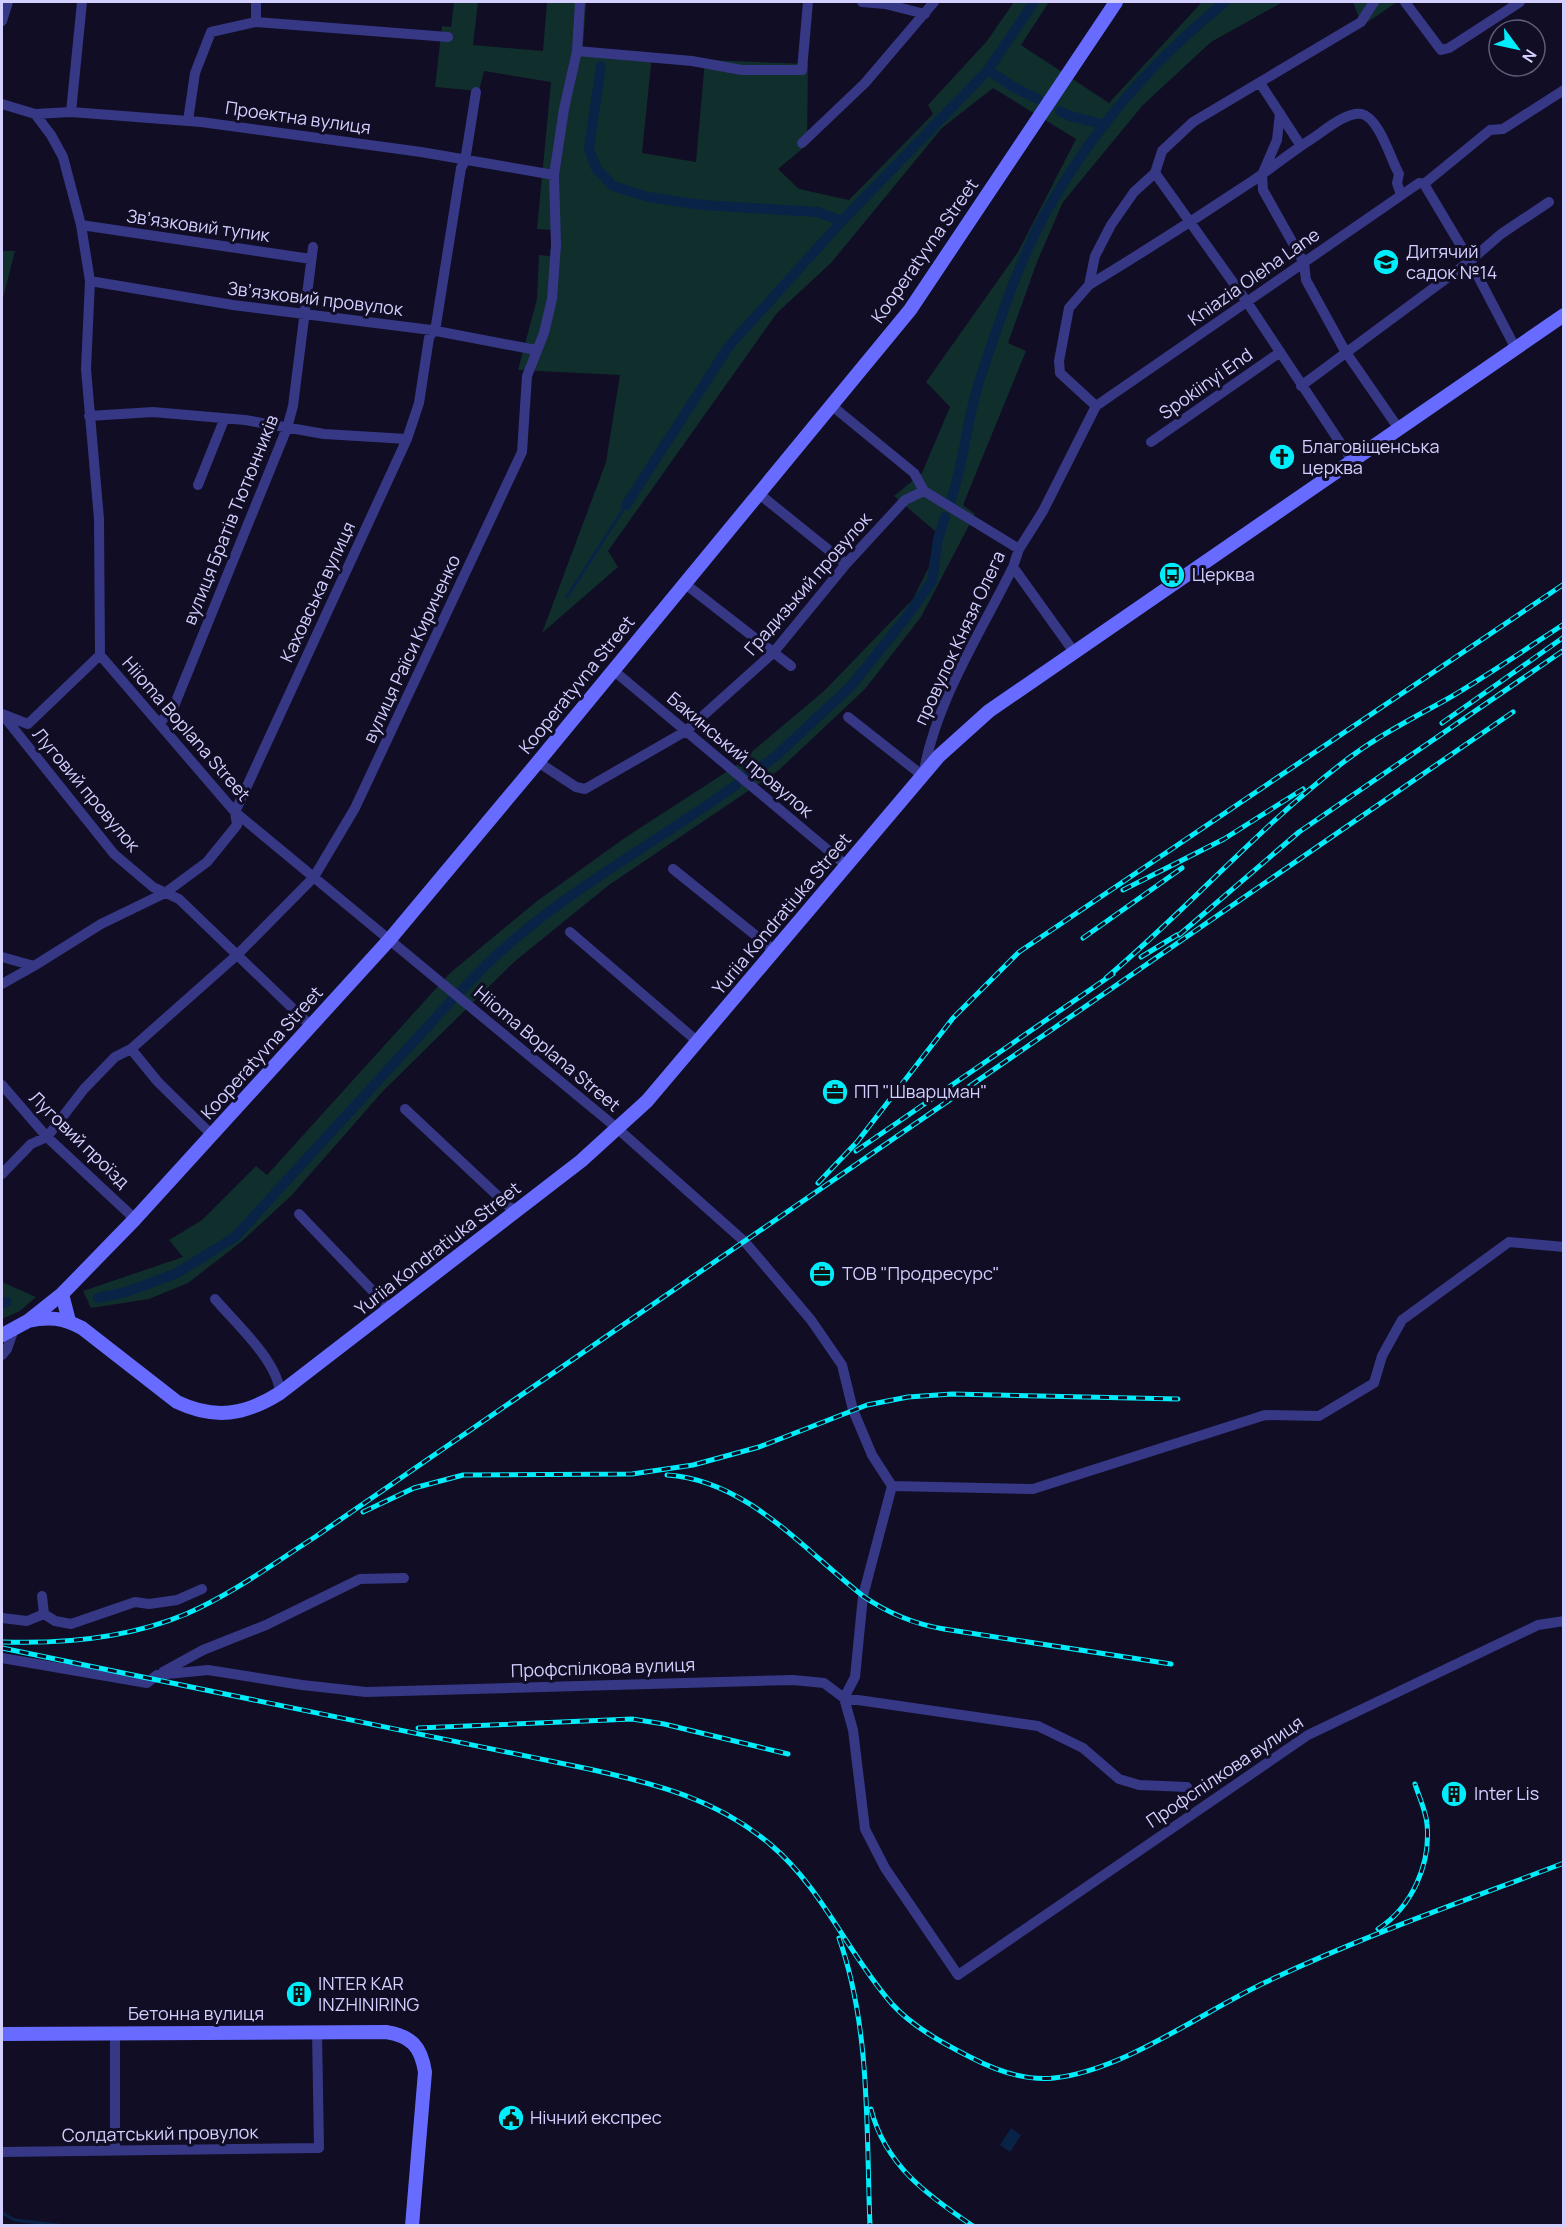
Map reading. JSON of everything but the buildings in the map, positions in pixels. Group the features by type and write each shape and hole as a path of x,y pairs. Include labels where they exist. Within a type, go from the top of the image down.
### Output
{"street":[{"path":"71,112 82,2"},
{"path":"256,2 256,22"},
{"name":"вулиця Раїси Кириченко","path":"2,1174 31,1144 47,1137 91,1081 115,1057 131,1049 237,955 314,877 356,808 522,452 527,376 544,333 552,299 556,245 554,175 564,109 577,51 580,2"},
{"path":"577,51 692,61 742,70 802,70 808,2"},
{"path":"862,2 885,4 925,14"},
{"path":"802,143 865,83 934,2"},
{"name":"Kooperatyvna Street","path":"2,1335 28,1321 62,1294 135,1219 390,939 538,762 910,310 1116,2"},
{"path":"1089,285 1095,256 1111,225 1134,192 1155,173 1162,151 1193,122 1361,22 1374,2"},
{"path":"1405,2 1441,50 1449,48 1520,2"},
{"path":"2,21 5,6"},
{"path":"188,121 195,73 211,32 256,22 448,37"},
{"path":"1260,83 1301,146"},
{"name":"Kniazia Oleha Lane","path":"1019,549 1043,511 1096,406 1401,195 1419,183 1425,184 1490,130 1503,129 1563,90"},
{"name":"Каховська вулиця","path":"2,984 101,924 165,893 207,861 237,825 235,812 407,439 419,403 431,330 436,325 461,168 465,161 476,92"},
{"path":"2,104 35,114"},
{"name":"Проектна вулиця","path":"35,114 71,112 188,121 421,152 554,175"},
{"path":"1280,113 1277,140 1262,175 1263,190 1304,263 1306,280 1345,351 1399,429"},
{"path":"1096,406 1060,373 1059,361 1070,308 1089,285 1191,222 1301,146 1346,118 1359,113 1369,117 1386,143 1389,157 1399,174 1397,183 1401,195"},
{"name":"Hiioma Boplana Street","path":"35,114 63,157 81,225 90,281 86,369 99,519 100,655 235,812 618,1129 745,1242 812,1320 842,1365 861,1428 872,1455 892,1486"},
{"path":"1155,173 1246,302 1353,462"},
{"path":"1425,184 1470,261 1516,349"},
{"path":"1301,386 1345,351 1470,261 1501,234 1549,202"},
{"name":"Звʼязковий тупик","path":"81,225 311,259"},
{"name":"вулиця Братів Тютюнників","path":"159,723 172,711 287,429 293,406 313,247"},
{"name":"Звʼязковий провулок","path":"90,281 305,314 431,330 536,350"},
{"name":"Yuriia Kondratiuka Street","path":"28,1321 46,1317 69,1321 177,1402 190,1408 230,1414 258,1407 280,1393 391,1310 618,1129 698,1042 939,756 989,711 1563,315"},
{"name":"Spokiinyi End","path":"1151,442 1280,353"},
{"path":"831,405 914,473 924,491 1019,549"},
{"path":"89,416 153,412 224,420 245,420 287,429 407,439"},
{"path":"198,485 224,420"},
{"name":"Градизький провулок","path":"538,762 576,787 585,789 686,731 773,653 846,564 905,500 924,491"},
{"path":"758,493 846,564"},
{"name":"провулок Князя Олега","path":"923,776 928,749 940,714 1013,567 1019,549"},
{"path":"1013,567 1074,652"},
{"path":"684,583 791,666"},
{"path":"2,714 28,724 100,655"},
{"name":"Бакинський провулок","path":"613,670 847,866"},
{"name":"Луговий провулок","path":"2,714 114,854 153,887 178,899 311,1026"},
{"path":"848,717 923,776"},
{"path":"673,869 775,951"},
{"path":"570,932 698,1042"},
{"path":"2,957 34,966"},
{"path":"131,1049 158,1082 212,1135"},
{"name":"Луговий проїзд","path":"2,1085 47,1137 135,1219"},
{"path":"405,1109 515,1212"},
{"path":"299,1214 391,1310"},
{"path":"844,1698 855,1677 863,1596 892,1486 1033,1489 1265,1415 1319,1416 1374,1383 1382,1356 1402,1320 1509,1242 1563,1246"},
{"path":"62,1294 69,1321"},
{"path":"215,1299 271,1366 280,1382 280,1393"},
{"path":"2,1355 7,1349 14,1329"},
{"path":"157,1675 203,1650 266,1625 360,1579 404,1578"},
{"path":"44,1614 55,1621 71,1624 135,1602 149,1605 177,1600 202,1589"},
{"path":"42,1596 44,1614"},
{"path":"2,1618 27,1621 44,1614"},
{"name":"Профспілкова вулиця","path":"844,1698 853,1730 865,1829 885,1868 958,1975 1308,1735 1538,1625 1563,1621"},
{"name":"Профспілкова вулиця","path":"2,1658 147,1683 157,1675 208,1670 302,1685 366,1692 793,1680 824,1683 844,1698 1038,1726 1083,1748 1119,1779 1139,1785 1187,1787"},
{"path":"115,2032 116,2149"},
{"name":"Солдатський провулок","path":"2,2152 319,2148 317,2032"},
{"name":"Бетонна вулиця","path":"2,2034 386,2032 403,2035 420,2050 425,2072 412,2226"}],"green space":[{"path":"454,2 478,2 473,45 543,51 547,2 586,2 583,47 652,55 642,153 696,162 705,60 808,64 807,145 778,169 799,189 849,200 933,114 928,105 987,41 1014,2 1049,2 1021,45 1109,103 1202,2 1283,2 1211,42 1143,105 1063,202 1037,262 1008,343 1026,351 963,505 975,514 921,617 865,689 779,770 609,885 514,962 383,1091 291,1196 241,1242 188,1283 149,1299 91,1308 83,1291 183,1257 169,1240 202,1220 256,1166 267,1175 450,973 537,901 626,837 734,767 825,690 913,599 943,538 894,496 922,473 950,407 926,382 1018,252 1076,139 993,88 942,128 831,263 777,313 608,551 618,567 542,633 606,462 620,375 518,370 537,299 539,255 550,256 553,230 537,229 551,82 484,71 479,91 435,87 442,26 451,27"},
{"path":"1353,2 1397,2 1362,26"},
{"path":"2,251 15,251 2,302"},
{"path":"2,1282 36,1297 20,1311 2,1319"}],"water":[{"path":"1011,2128 1021,2135 1010,2152 1000,2145"}],"waterway":[{"path":"626,505 729,346 842,221 988,70 1034,2"},
{"path":"951,500 981,376 1016,276 1042,220 1079,159 1123,102 1146,75 1225,2"},
{"path":"601,66 589,148 596,168 613,186 648,197 702,205 818,212 842,221"},
{"path":"988,70 1015,88 1038,99"},
{"path":"1060,111 1070,116 1105,125"},
{"path":"567,597 626,505"},
{"path":"748,776 776,756 851,686 908,615 932,581 938,539 945,517"},
{"path":"462,990 492,959 558,905 736,785"},
{"path":"98,1298 126,1292 177,1273 235,1237 451,1001"},
{"path":"2,1303 7,1302"},
{"path":"2,2213 15,2220 66,2226"},
{"path":"110,2226 128,2226"}],"railway":[{"path":"818,1183 857,1142 953,1018 1019,952 1564,584"},
{"path":"1106,978 1280,815 1341,764 1381,737 1464,689 1564,624"},
{"path":"1442,723 1564,637"},
{"path":"1179,935 1299,832 1564,650"},
{"path":"2,1642 48,1642 95,1638 142,1629 186,1614 252,1578 315,1537 1513,712"},
{"path":"1123,890 1224,839 1303,789"},
{"path":"1083,938 1182,868"},
{"path":"1141,957 1177,935"},
{"path":"856,1151 1113,974"},
{"path":"363,1512 414,1488 463,1475 632,1474 693,1465 759,1447 867,1405 908,1397 952,1394 1178,1399"},
{"path":"667,1475 696,1480 749,1503 773,1520 863,1596 902,1617 944,1629 1171,1664"},
{"path":"2,1648 589,1769 685,1795 750,1829 789,1862 820,1901 876,1985 909,2020 940,2041 982,2063 1001,2071 1032,2078 1054,2078 1081,2073 1108,2064 1163,2038 1241,1994 1339,1949 1564,1863"},
{"path":"418,1728 632,1719 664,1724 788,1754"},
{"path":"1378,1929 1390,1920 1410,1897 1426,1854 1427,1824 1415,1784"},
{"path":"839,1938 857,2008 862,2044 870,2226"},
{"path":"871,2109 886,2147 910,2177 940,2203 973,2226"}],"place":[{"name":"Дитячий садок №14","path":"1386,262"},
{"name":"Благовіщенська церква","path":"1282,457"},
{"name":"Церква","path":"1172,575"},
{"name":"ПП \"Шварцман\"","path":"835,1092"},
{"name":"ТОВ \"Продресурс\"","path":"822,1274"},
{"name":"Inter Lis","path":"1454,1794"},
{"name":"INTER KAR INZHINIRING","path":"299,1994"},
{"name":"Нічний експрес","path":"511,2118"}]}
